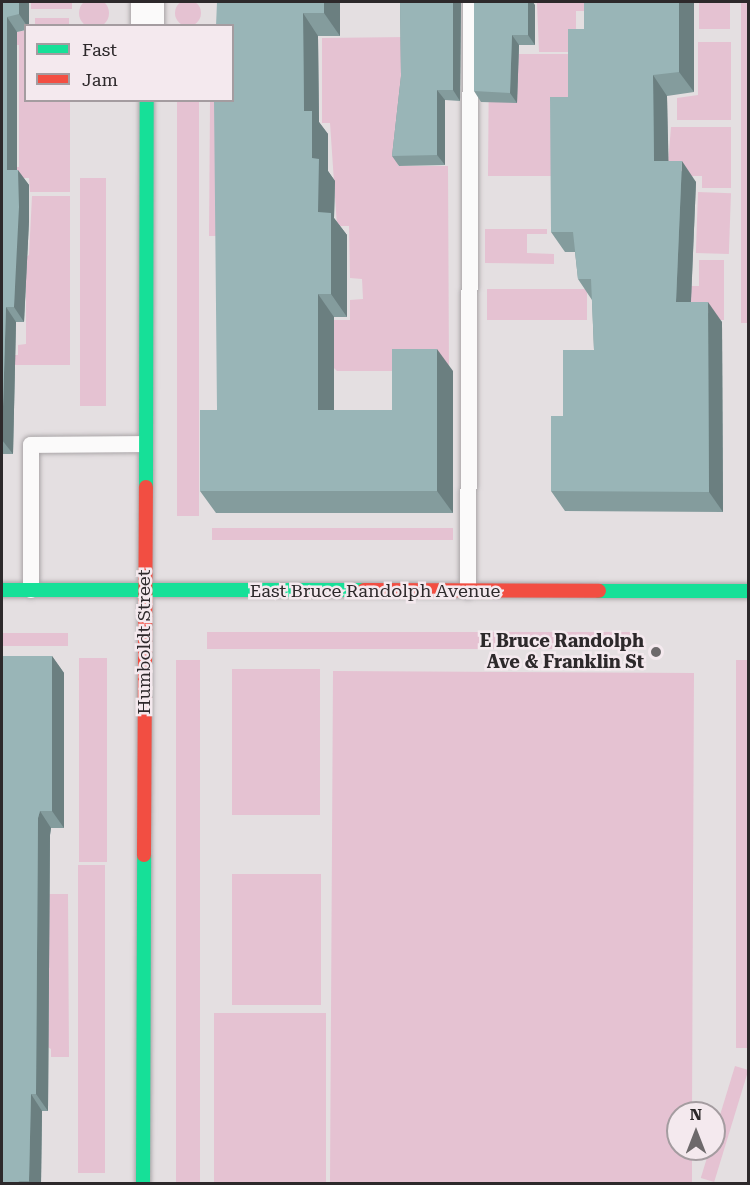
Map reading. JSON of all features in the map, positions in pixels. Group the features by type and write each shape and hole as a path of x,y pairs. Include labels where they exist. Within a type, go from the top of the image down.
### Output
{"street":[{"path":"147,2 147,24"},
{"name":"Humboldt Street","path":"143,1184 147,102"},
{"name":"East Bruce Randolph Avenue","path":"2,590 748,591"}],"lane":[{"path":"468,591 471,2"},
{"path":"31,590 31,444 145,444"}],"shaded area":[{"path":"91,-1 100,0 109,13 103,24 85,24 79,13 84,3"},
{"path":"183,1 193,1 200,8 200,18 194,24 182,24 176,18 176,8"},
{"path":"31,2 72,2 72,9 31,9"},
{"path":"523,2 595,2 595,11 576,11 576,52 539,52 537,3"},
{"path":"699,2 730,2 730,29 699,29"},
{"path":"741,2 748,2 748,323 741,323"},
{"path":"35,18 69,18 69,24 35,24"},
{"path":"24,31 24,102 70,102 70,192 30,192 29,178 13,178 13,167 19,167 19,45 11,45 11,34"},
{"path":"407,37 398,166 448,166 449,371 337,371 331,365 331,320 350,320 350,300 363,299 362,279 350,278 349,226 337,226 330,123 322,123 322,38"},
{"path":"698,42 731,42 731,120 677,120 677,98 698,95"},
{"path":"489,54 578,54 664,176 488,176"},
{"path":"177,102 199,102 199,516 177,516"},
{"path":"210,102 227,102 232,236 209,236"},
{"path":"671,127 731,127 731,188 702,188 702,176 667,176"},
{"path":"80,178 106,178 106,406 80,406"},
{"path":"698,192 731,193 729,254 696,253"},
{"path":"32,196 70,196 70,365 2,365 2,355 18,355 18,345 26,344 26,278 17,263 29,255"},
{"path":"485,229 547,229 547,234 527,234 527,253 554,254 554,264 485,263"},
{"path":"699,260 724,260 724,320 627,320 631,286 699,286"},
{"path":"487,289 587,289 587,320 487,320"},
{"path":"212,528 453,528 453,540 212,540"},
{"path":"207,632 632,632 632,649 207,649"},
{"path":"2,633 68,633 68,646 2,646"},
{"path":"79,658 107,658 107,862 79,862"},
{"path":"176,660 200,660 200,1183 176,1183"},
{"path":"736,660 748,660 748,1048 736,1048"},
{"path":"232,669 320,669 320,815 232,815"},
{"path":"333,671 694,673 692,1101 666,1101 666,1161 692,1161 692,1183 330,1183"},
{"path":"78,865 105,865 105,1173 78,1173"},
{"path":"232,874 321,874 321,1005 232,1005"},
{"path":"49,894 68,894 69,1057 51,1057 51,1049 2,1021 49,1021 49,967 2,948 49,948"},
{"path":"214,1013 326,1013 326,1183 214,1183"},
{"path":"735,1066 748,1070 726,1143 726,1101"},
{"path":"706,1161 721,1161 714,1182 701,1178"}],"building":[{"path":"2,2 19,2 19,14 7,17 7,170 18,170 19,207 14,307 6,307 2,440"},
{"path":"217,2 324,2 324,13 303,13 304,111 312,111 312,158 319,159 318,212 331,213 331,294 318,294 318,410 392,410 392,349 437,349 437,491 200,491 200,410 217,410 214,102 234,102 234,24 216,24"},
{"path":"400,2 453,2 453,90 437,90 437,155 392,156 401,76"},
{"path":"474,2 528,2 528,35 512,35 510,93 474,91"},
{"path":"584,2 679,2 679,72 653,75 654,161 682,161 676,302 708,302 709,492 551,491 551,416 563,416 563,350 594,350 591,279 578,279 573,232 551,232 550,97 568,97 568,29 584,29"},
{"path":"2,656 52,656 52,811 40,811 38,818 36,1094 31,1094 29,1181 19,1181 18,1184 2,1184"}],"traffic: fast":[{"path":"146,487 147,102"},
{"path":"2,590 364,590"},
{"path":"599,591 748,591"},
{"path":"143,1184 144,855"}],"traffic: jam":[{"path":"144,855 146,487"},
{"path":"364,590 599,591"}],"place":[{"name":"E Bruce Randolph Ave & Franklin St","path":"656,652"}]}
